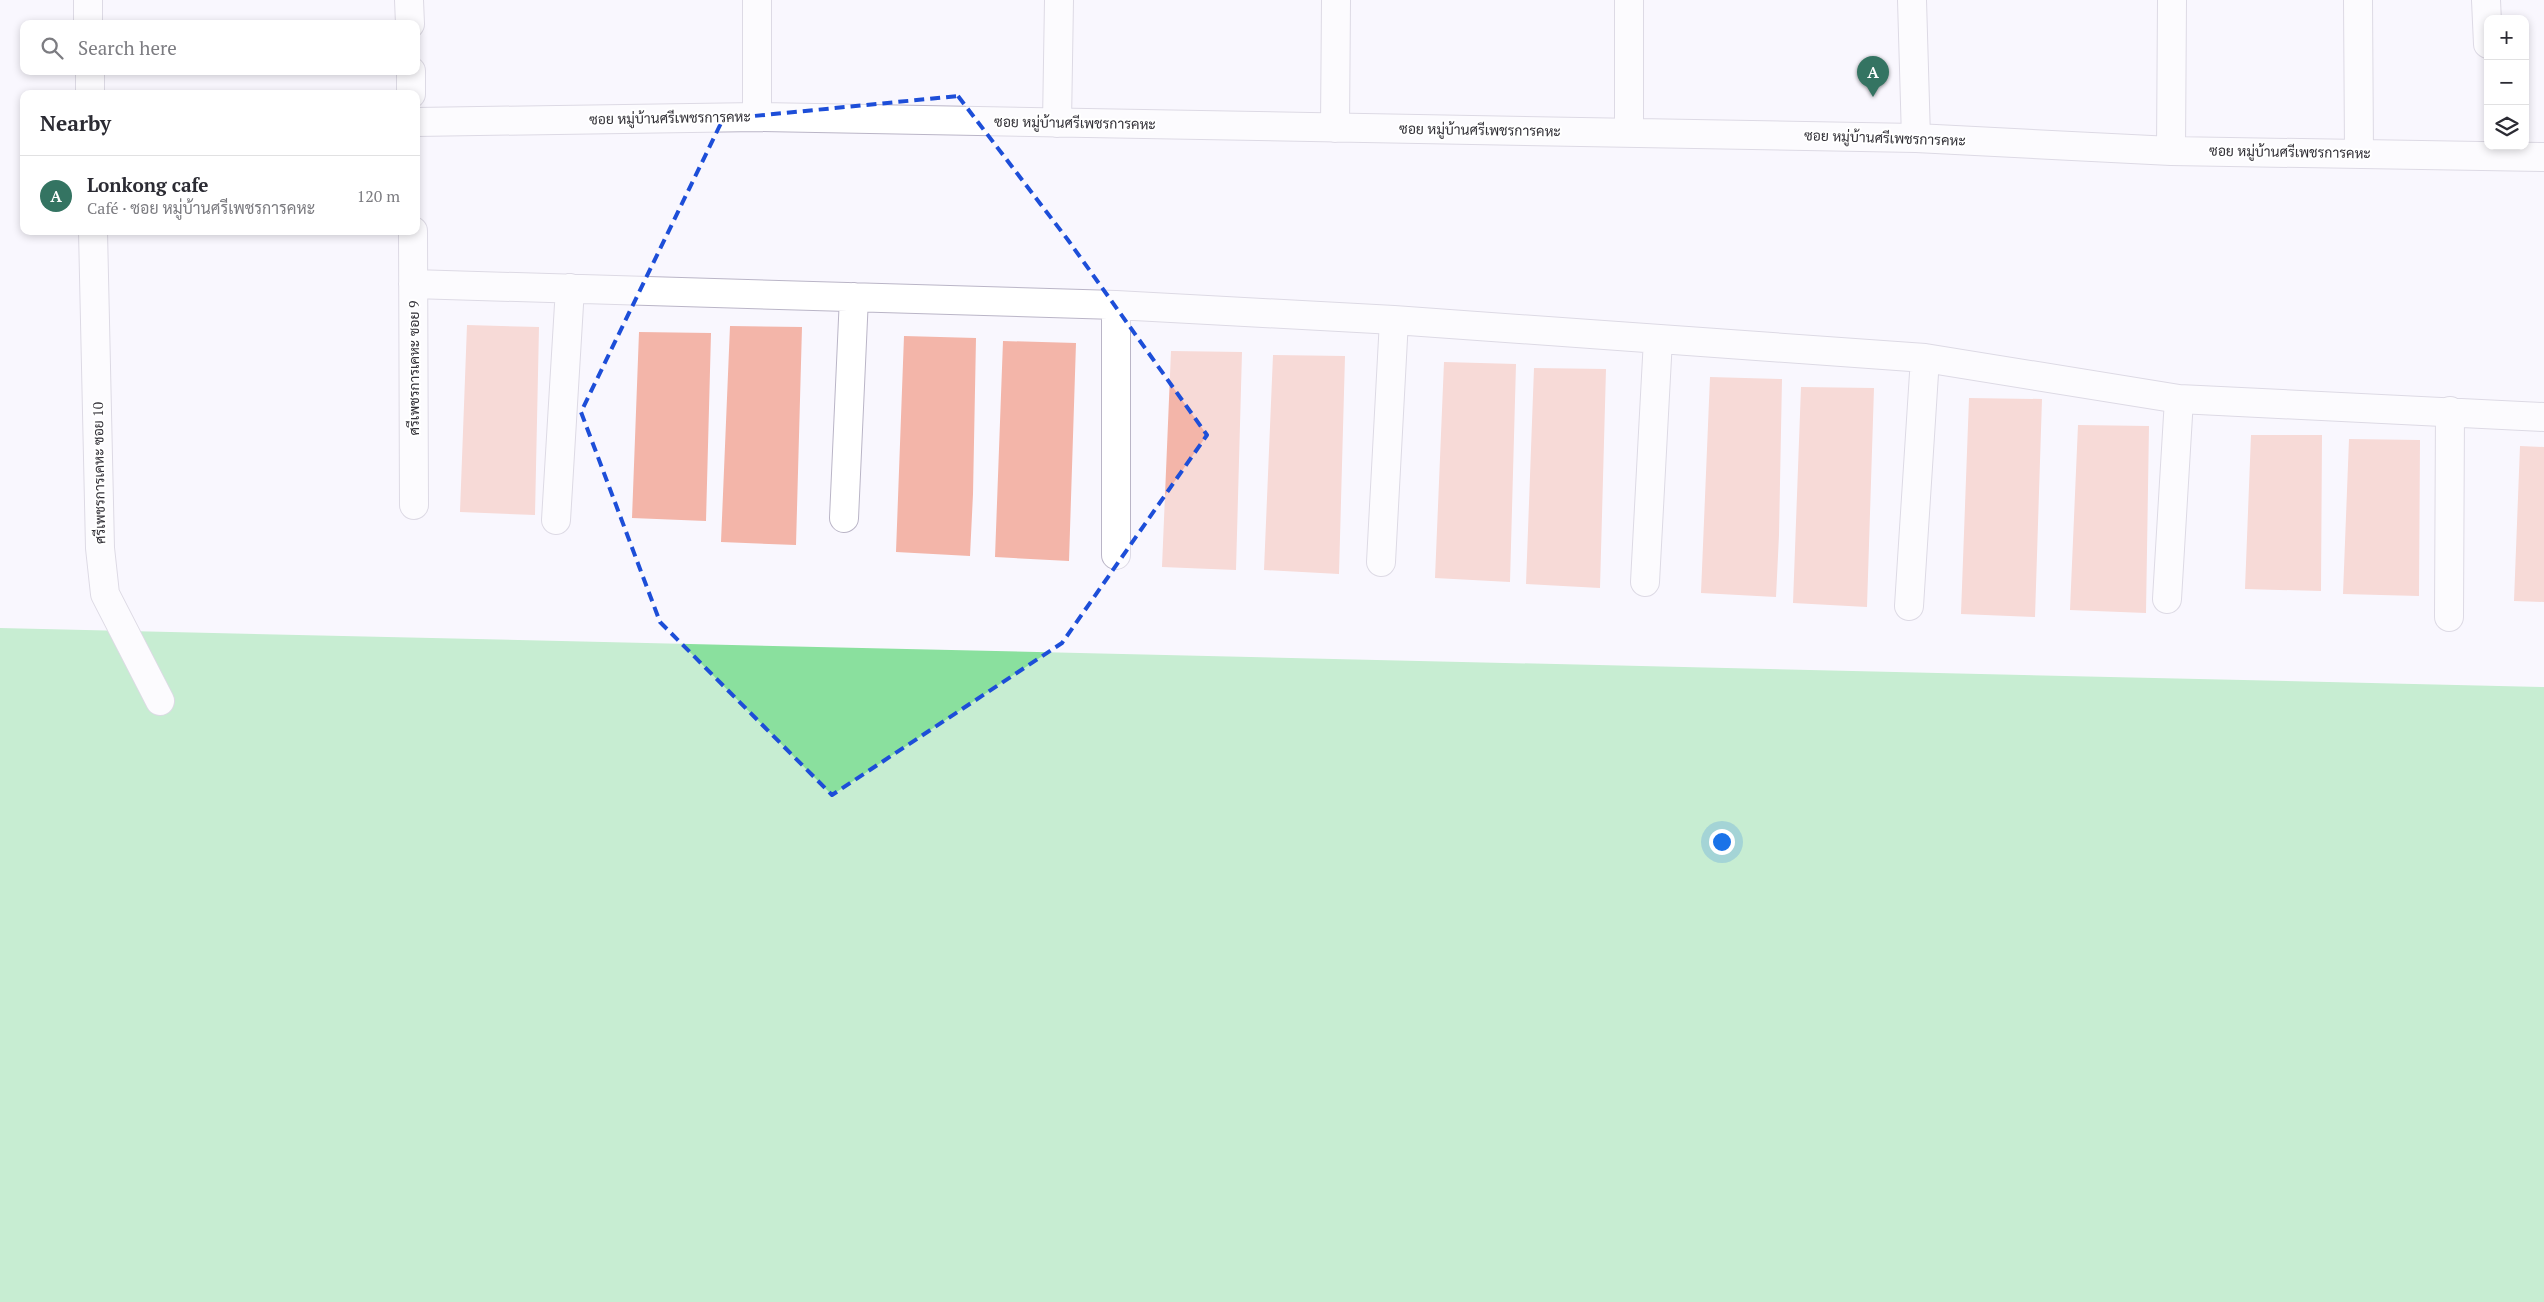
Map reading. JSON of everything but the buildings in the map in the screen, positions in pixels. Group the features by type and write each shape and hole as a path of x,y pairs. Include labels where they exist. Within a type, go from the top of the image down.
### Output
{"street":[{"path":"88,0 88,20"},
{"path":"409,0 410,20"},
{"path":"756,117 757,0"},
{"path":"1057,123 1059,0"},
{"path":"1335,128 1336,0"},
{"path":"1629,0 1630,133"},
{"path":"1912,0 1916,138"},
{"path":"2171,150 2172,0"},
{"path":"2358,0 2359,153"},
{"path":"2486,0 2487,15"},
{"path":"90,75 90,90"},
{"path":"411,75 411,90"},
{"name":"ซอย หมู่บ้านศรีเพชรการคหะ","path":"420,122 756,117 1916,138 2171,150 2359,153 2492,151 2544,158"},
{"name":"ศรีเพชรการเคหะ ซอย 10","path":"93,235 100,548 105,594 160,701"},
{"name":"ศรีเพชรการเคหะ ซอย 9","path":"413,235 414,505"},
{"path":"413,284 1116,305 1394,320 1925,358 2179,399 2544,417"},
{"path":"556,520 570,288"},
{"path":"844,518 854,297"},
{"path":"1116,305 1116,555"},
{"path":"1381,562 1394,320"},
{"path":"1644,582 1658,339"},
{"path":"1909,606 1925,358"},
{"path":"2167,599 2179,399"},
{"path":"2449,617 2450,411"}],"highlighted area":[{"path":"958,96 1068,240 1207,435 1062,643 832,795 660,622 581,412 723,119"}],"green space":[{"path":"0,628 2544,687 2544,1302 0,1302"}],"place":[{"name":"Lonkong cafe","path":"1873,97"}]}
